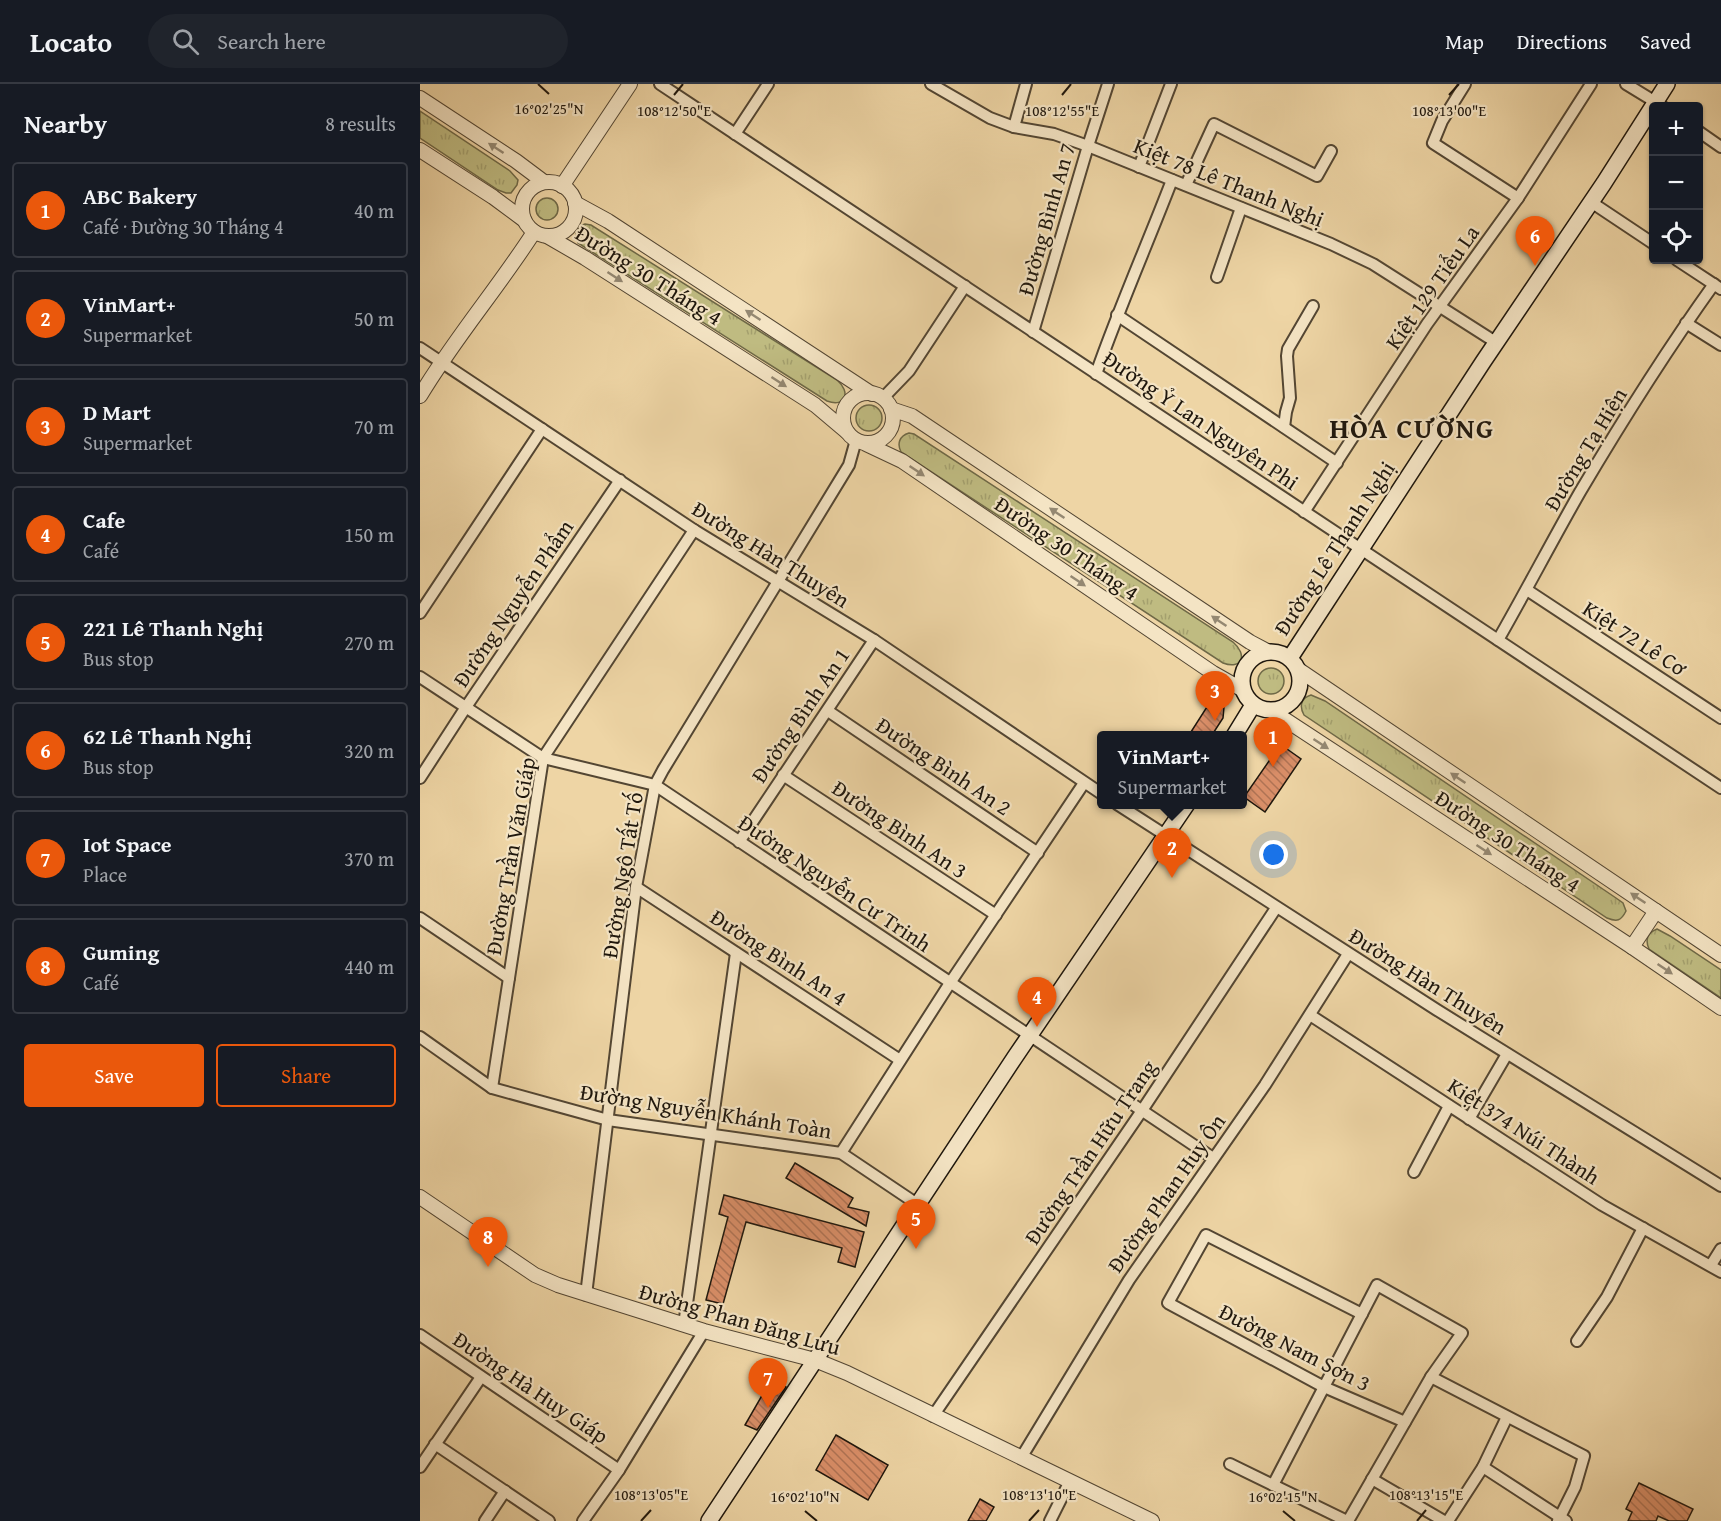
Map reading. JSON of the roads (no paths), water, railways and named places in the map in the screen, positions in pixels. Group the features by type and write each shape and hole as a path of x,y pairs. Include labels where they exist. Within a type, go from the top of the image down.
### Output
{"main road":[{"name":"Đường Lê Thanh Nghị","path":"1660,102 1667,84"},
{"name":"Đường Lê Thanh Nghị","path":"1294,664 1361,549 1591,202 1649,119"},
{"path":"1269,652 1282,654 1294,664 1300,686 1294,701 1288,706 1272,711 1253,705 1243,690 1242,681 1247,664 1260,654 1269,652"},
{"path":"1237,731 1253,705"},
{"path":"709,1521 917,1204 1184,809"}],"street":[{"path":"562,186 630,84"},
{"name":"Đường Ỷ Lan Nguyên Phi","path":"660,84 1721,788"},
{"path":"735,134 768,84"},
{"name":"Kiệt 78 Lê Thanh Nghị","path":"931,84 990,118 1014,127 1054,134 1088,146 1332,244 1373,264 1440,306"},
{"path":"1014,127 1026,84"},
{"name":"Đường Bình An 7","path":"1033,332 1108,84"},
{"path":"1139,167 1171,84"},
{"path":"1465,84 1442,121 1432,143 1518,198"},
{"name":"Kiệt 129 Tiểu La","path":"1304,512 1440,306 1518,198 1591,84"},
{"path":"1626,84 1654,102"},
{"path":"420,98 516,161 543,182 562,186 572,196 575,203 574,219 569,227 563,232 540,234 513,265 441,362 420,396"},
{"path":"1186,185 1214,124 1317,176 1331,151"},
{"path":"1703,134 1721,147"},
{"path":"420,150 493,196 540,234"},
{"path":"1096,374 1117,315 1172,180"},
{"path":"524,220 522,213 525,197 529,190 543,182"},
{"path":"1591,202 1649,241"},
{"name":"Đường 30 Tháng 4","path":"575,203 608,221 882,400 912,416 1250,642 1269,652"},
{"path":"1217,278 1241,208"},
{"name":"Đường 30 Tháng 4","path":"540,234 585,258 814,405 856,439 902,461 1213,673 1243,690"},
{"path":"1683,264 1718,286"},
{"path":"882,400 909,371 965,286"},
{"name":"Đường Tạ Hiện","path":"1498,640 1620,425 1686,323 1718,286"},
{"name":"Đường Ỷ Lan Nguyên Phi","path":"1284,427 1290,398 1288,349 1313,306"},
{"path":"1440,306 1497,343"},
{"path":"1117,315 1337,463"},
{"path":"1686,323 1721,345"},
{"name":"Đường Hàn Thuyên","path":"420,348 694,530 874,640 1097,791"},
{"path":"864,393 882,400 892,426 888,434 882,440 856,439 843,417 849,402 864,393"},
{"path":"420,613 542,429"},
{"name":"Đường Ngô Tất Tố","path":"586,1295 636,887 655,785 849,465 856,439"},
{"name":"Đường Nguyễn Phẩm","path":"420,778 620,480"},
{"name":"Đường Trần Văn Giáp","path":"492,1088 543,758 694,530"},
{"name":"Kiệt 72 Lê Cơ","path":"1527,590 1721,718"},
{"name":"Đường Bình An 1","path":"739,842 874,640"},
{"name":"Đường 30 Tháng 4","path":"1294,664 1332,694 1721,955"},
{"name":"Đường Nguyễn Cư Trinh","path":"420,677 543,758 655,785 1143,1109 1213,1158"},
{"name":"Đường Bình An 2","path":"828,711 1038,853"},
{"name":"Đường 30 Tháng 4","path":"1272,711 1721,1008"},
{"name":"Đường Bình An 3","path":"783,775 996,915"},
{"path":"841,1153 950,983 1084,783"},
{"name":"Đường Hàn Thuyên","path":"1124,809 1348,954 1721,1186"},
{"name":"Đường Bình An 4","path":"636,887 900,1060"},
{"name":"Đường Trần Hữu Trang","path":"933,1416 1143,1109 1276,908"},
{"path":"1632,947 1656,911"},
{"path":"420,918 509,978"},
{"path":"684,1325 736,953"},
{"name":"Đường Phan Huy Ôn","path":"1021,1458 1129,1280 1265,1085 1348,954"},
{"name":"Kiệt 374 Núi Thành","path":"1310,1015 1602,1205 1721,1272"},
{"name":"Đường Nguyễn Khánh Toàn","path":"420,1038 492,1088 608,1120 841,1153 917,1204"},
{"path":"1469,1119 1507,1054"},
{"path":"1414,1172 1449,1106"},
{"name":"Đường Phan Đăng Lưu","path":"420,1197 535,1275 586,1295 684,1325 815,1360 847,1373 1150,1521"},
{"path":"1577,1341 1607,1297 1643,1228"},
{"name":"Đường Nam Sơn 3","path":"1362,1314 1206,1235 1168,1303 1324,1387 1405,1422"},
{"path":"1711,1265 1721,1249"},
{"path":"1230,1464 1348,1521 1431,1377 1462,1333 1377,1285 1274,1485"},
{"path":"583,1521 619,1470 704,1331"},
{"name":"Đường Hà Huy Giáp","path":"420,1335 619,1470"},
{"path":"420,1467 481,1377"},
{"path":"1431,1377 1584,1456 1575,1487 1561,1520 1483,1467"},
{"path":"1448,1521 1483,1467 1507,1417"},
{"path":"435,1444 549,1521"},
{"path":"1372,1479 1444,1521"},
{"path":"1050,1521 1070,1481"},
{"path":"485,1521 505,1491"}],"place":[{"name":"62 Lê Thanh Nghị","path":"1535,266"},
{"name":"D Mart","path":"1215,721"},
{"name":"ABC Bakery","path":"1273,767"},
{"name":"VinMart+","path":"1172,878"},
{"name":"Cafe","path":"1037,1027"},
{"name":"221 Lê Thanh Nghị","path":"916,1249"},
{"name":"Guming","path":"488,1267"},
{"name":"Iot Space","path":"768,1408"}],"district":[{"name":"HÒA CƯỜNG","path":"1412,427"}]}
